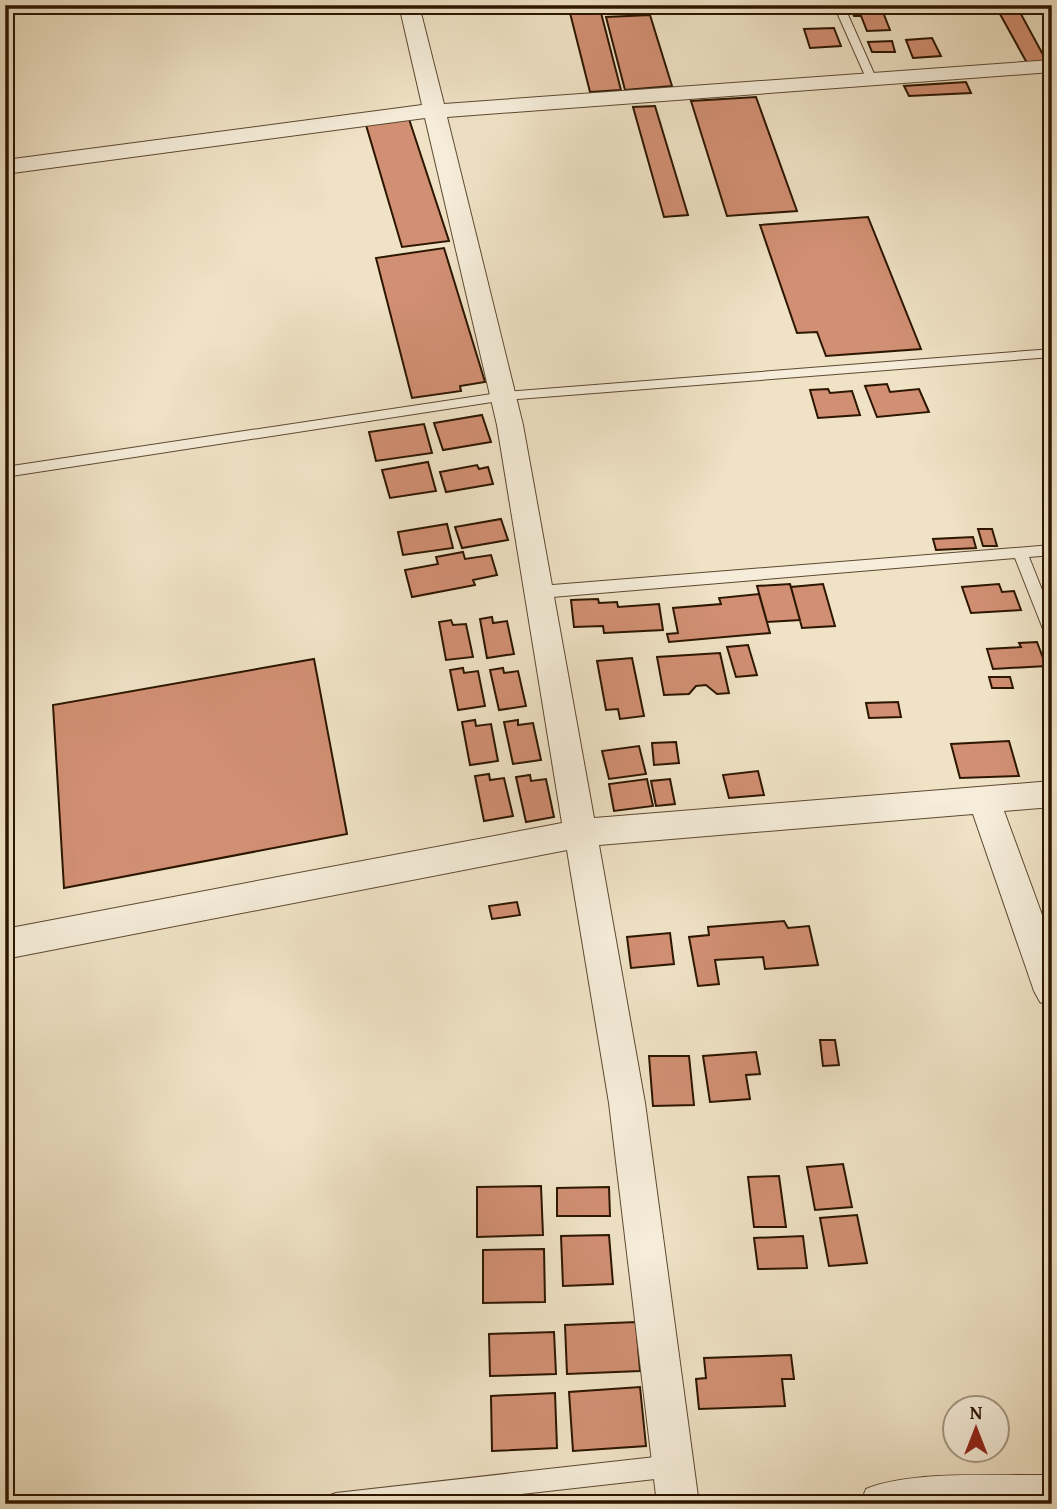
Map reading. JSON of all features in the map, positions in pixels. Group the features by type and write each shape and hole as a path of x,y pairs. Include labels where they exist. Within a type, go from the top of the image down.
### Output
{"street":[{"path":"409,5 505,396 627,1103 678,1504"},
{"path":"5,167 436,110 1052,66"},
{"path":"5,944 581,833 985,802 1052,794"},
{"path":"985,802 1052,991"},
{"path":"881,1504 928,1499 1052,1496"}],"lane":[{"path":"840,8 871,78"},
{"path":"5,472 505,396 1052,353"},
{"path":"540,592 1052,550"},
{"path":"1020,553 1052,634"},
{"path":"336,1504 673,1466"}],"building":[{"path":"568,5 599,5 621,90 590,92"},
{"path":"603,5 648,5 650,11 605,13"},
{"path":"995,5 1016,5 1047,62 1027,63"},
{"path":"881,7 890,30 867,31 861,16 854,16 851,8"},
{"path":"650,15 672,86 625,90 606,17"},
{"path":"834,28 841,46 810,48 804,29"},
{"path":"932,38 941,56 913,58 906,40"},
{"path":"892,41 895,52 872,52 868,42"},
{"path":"966,82 971,93 909,96 904,86"},
{"path":"756,97 797,211 727,216 691,101"},
{"path":"655,106 688,215 664,217 633,107"},
{"path":"409,119 449,241 402,247 366,125"},
{"path":"868,217 921,349 826,356 817,332 797,333 760,225"},
{"path":"444,248 485,382 460,386 461,391 412,398 376,258"},
{"path":"887,384 890,392 919,389 929,412 877,417 865,386"},
{"path":"828,389 830,393 852,391 860,415 818,418 810,390"},
{"path":"482,415 491,442 443,450 434,423"},
{"path":"424,424 432,453 376,461 369,432"},
{"path":"428,462 436,491 390,498 382,470"},
{"path":"477,465 479,469 488,467 493,484 446,492 440,472"},
{"path":"501,519 508,540 462,548 455,527"},
{"path":"447,524 453,548 403,555 398,532"},
{"path":"978,529 992,529 997,546 983,546"},
{"path":"973,537 976,548 936,550 933,539"},
{"path":"463,552 465,559 491,555 497,575 473,580 475,585 412,597 405,570 438,564 436,557"},
{"path":"790,584 800,620 767,622 757,586"},
{"path":"823,584 835,626 802,628 791,587"},
{"path":"999,584 1002,592 1014,591 1021,610 971,613 962,587"},
{"path":"759,594 770,633 669,642 667,634 678,633 673,608 721,604 719,598"},
{"path":"598,599 599,603 617,602 618,607 659,604 663,630 604,633 603,626 574,627 571,600"},
{"path":"492,617 493,623 507,621 514,654 487,658 480,619"},
{"path":"451,620 453,625 466,624 473,657 446,660 439,622"},
{"path":"1037,642 1046,666 993,669 987,649 1021,647 1019,643"},
{"path":"748,645 757,675 736,677 727,647"},
{"path":"720,653 729,693 717,694 706,685 696,686 689,694 664,695 657,657"},
{"path":"632,658 644,716 620,719 618,709 606,710 597,661"},
{"path":"314,659 347,834 64,888 53,705"},
{"path":"463,668 464,673 478,671 485,706 458,710 450,670"},
{"path":"503,668 504,673 518,671 526,706 499,710 490,670"},
{"path":"989,677 1010,677 1013,688 992,688"},
{"path":"898,702 901,717 869,718 866,703"},
{"path":"475,720 476,726 491,724 498,761 470,765 462,722"},
{"path":"518,720 518,725 533,723 541,760 513,764 504,722"},
{"path":"1009,741 1019,776 960,778 951,744"},
{"path":"676,742 679,763 654,765 652,743"},
{"path":"639,746 646,774 609,779 602,751"},
{"path":"758,771 764,795 729,798 723,775"},
{"path":"489,774 490,780 504,778 513,816 484,821 475,776"},
{"path":"530,775 531,781 546,779 554,817 526,822 516,777"},
{"path":"647,779 653,806 614,811 609,784"},
{"path":"670,779 675,804 656,806 651,781"},
{"path":"517,902 520,915 492,919 489,906"},
{"path":"784,921 788,928 809,926 818,965 765,969 763,957 715,960 719,984 698,986 689,937 709,935 708,927"},
{"path":"670,933 674,964 631,968 627,937"},
{"path":"820,1040 835,1040 839,1065 823,1066"},
{"path":"756,1052 760,1074 746,1075 750,1099 710,1102 703,1056"},
{"path":"649,1056 689,1056 694,1105 653,1106"},
{"path":"843,1164 852,1207 815,1210 807,1167"},
{"path":"779,1176 786,1227 754,1227 748,1177"},
{"path":"541,1186 543,1235 477,1237 477,1187"},
{"path":"609,1187 610,1216 557,1216 557,1188"},
{"path":"857,1215 867,1263 829,1266 820,1218"},
{"path":"609,1235 613,1284 563,1286 561,1236"},
{"path":"803,1236 807,1268 758,1269 754,1238"},
{"path":"544,1249 545,1302 483,1303 483,1250"},
{"path":"636,1322 640,1371 567,1374 565,1325"},
{"path":"554,1332 556,1374 490,1376 489,1334"},
{"path":"791,1355 794,1379 782,1379 785,1406 699,1409 696,1379 706,1378 704,1358"},
{"path":"640,1387 646,1446 573,1451 569,1392"},
{"path":"555,1393 557,1448 492,1451 491,1396"},
{"path":"649,1496 649,1504 575,1504 574,1500"}]}
